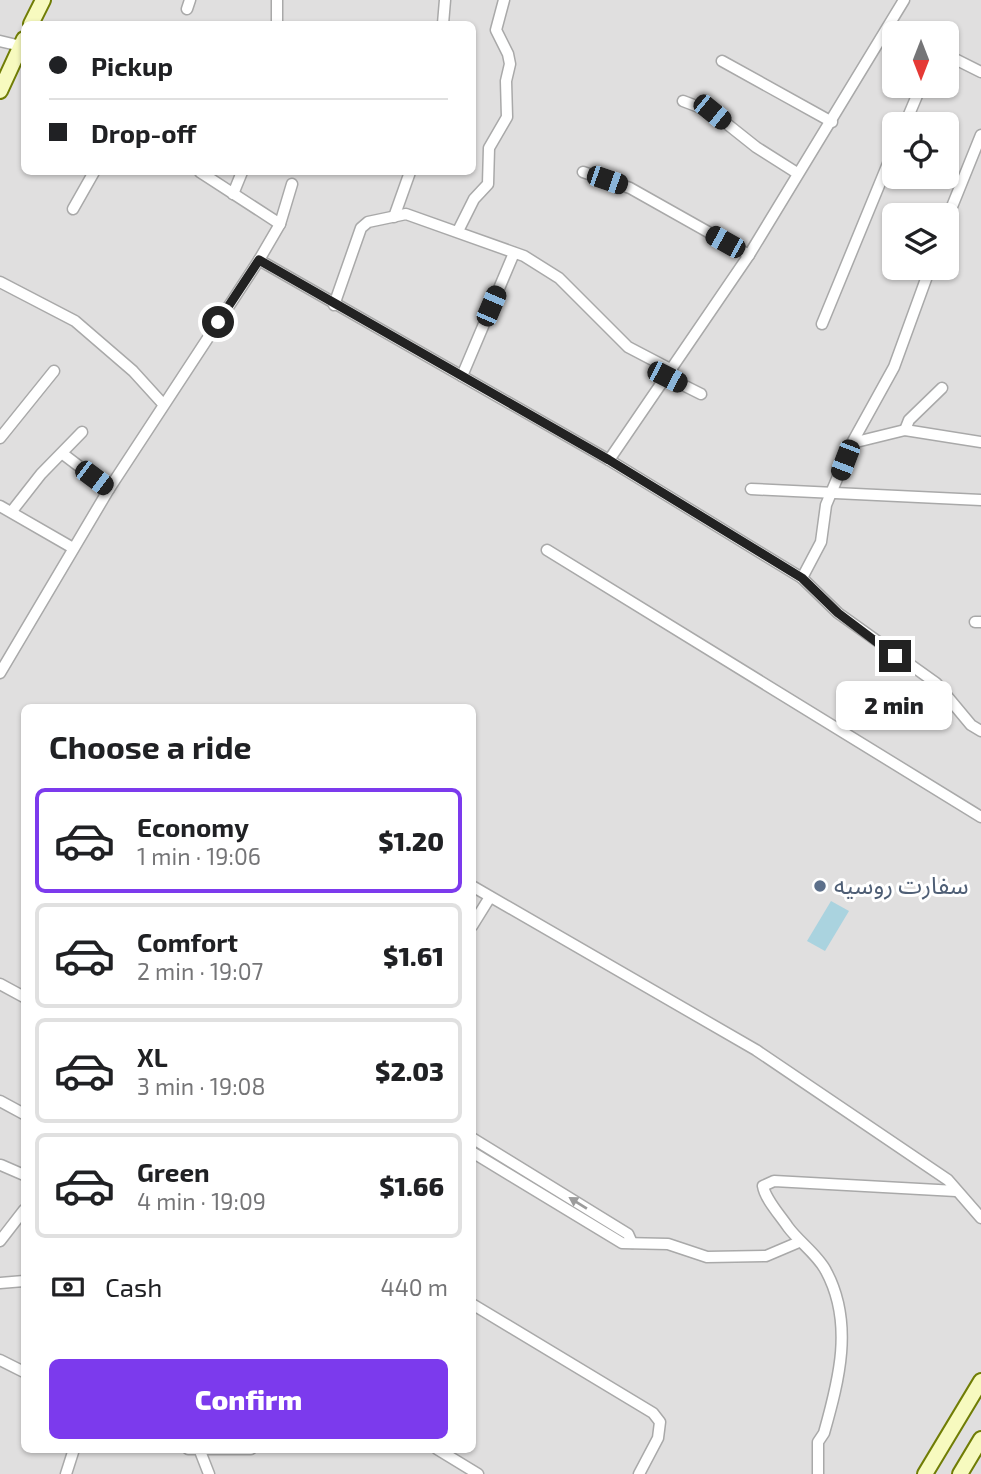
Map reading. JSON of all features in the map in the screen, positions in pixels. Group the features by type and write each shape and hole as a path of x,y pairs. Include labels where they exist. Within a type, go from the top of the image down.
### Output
{"street":[{"path":"32,21 43,0"},
{"path":"277,0 277,21"},
{"path":"443,21 445,0"},
{"path":"458,231 474,199 488,184 489,148 507,120 506,81 510,58 496,30 504,0"},
{"path":"609,460 748,255 797,173 832,122 904,0"},
{"path":"0,41 21,49"},
{"path":"0,91 21,51"},
{"path":"722,61 832,122"},
{"path":"959,61 981,72"},
{"path":"683,101 712,112 756,147 797,173"},
{"path":"953,203 981,135"},
{"path":"583,172 630,188 748,255"},
{"path":"73,209 92,175"},
{"path":"204,175 279,224"},
{"path":"233,194 241,175"},
{"path":"394,217 409,175"},
{"path":"822,324 882,178"},
{"path":"0,673 3,661 109,489 259,260 279,224 292,184"},
{"path":"334,305 361,228 368,222 406,214 514,253 559,278 628,346 701,394"},
{"path":"462,376 514,253"},
{"path":"259,260 609,460 802,578 838,613 936,683 971,725 981,730"},
{"path":"802,578 821,542 826,505 852,443 894,367 926,280"},
{"path":"0,282 75,321 133,371 163,404"},
{"path":"0,438 54,370"},
{"path":"905,430 909,419 942,388"},
{"path":"852,443 905,430 981,442"},
{"path":"12,511 41,474 82,432"},
{"path":"63,454 109,489"},
{"path":"751,489 832,495 981,500"},
{"path":"0,506 73,548"},
{"path":"547,550 981,817"},
{"path":"476,888 756,1050 948,1180 981,1218"},
{"path":"476,920 490,897"},
{"path":"0,984 21,995"},
{"path":"0,1101 21,1112"},
{"path":"476,1140 628,1234 632,1243"},
{"path":"476,1154 622,1243 668,1244 707,1256 766,1256 799,1242"},
{"path":"505,1172 512,1162"},
{"path":"1,1165 21,1173"},
{"path":"533,1189 540,1180"},
{"path":"818,1474 818,1442 824,1433 842,1366 841,1323 835,1293 825,1269 799,1242 763,1186 774,1181 956,1191"},
{"path":"1,1236 21,1213"},
{"path":"0,1283 21,1281"},
{"path":"476,1306 653,1413 660,1422 658,1438 639,1474"},
{"path":"0,1360 21,1370"},
{"path":"925,1474 981,1381"},
{"path":"960,1474 981,1439"},
{"path":"66,1474 73,1453"},
{"path":"201,1453 209,1474"},
{"path":"444,1453 478,1474"}],"shaded area":[{"path":"0,0 981,0 981,1474 0,1474"}],"water":[{"path":"831,901 849,911 825,951 807,941"}],"place":[{"name":"سفارت روسیه","path":"820,886"}],"route":[{"path":"218,322 259,260 609,460 802,578 838,613 895,656"}]}
